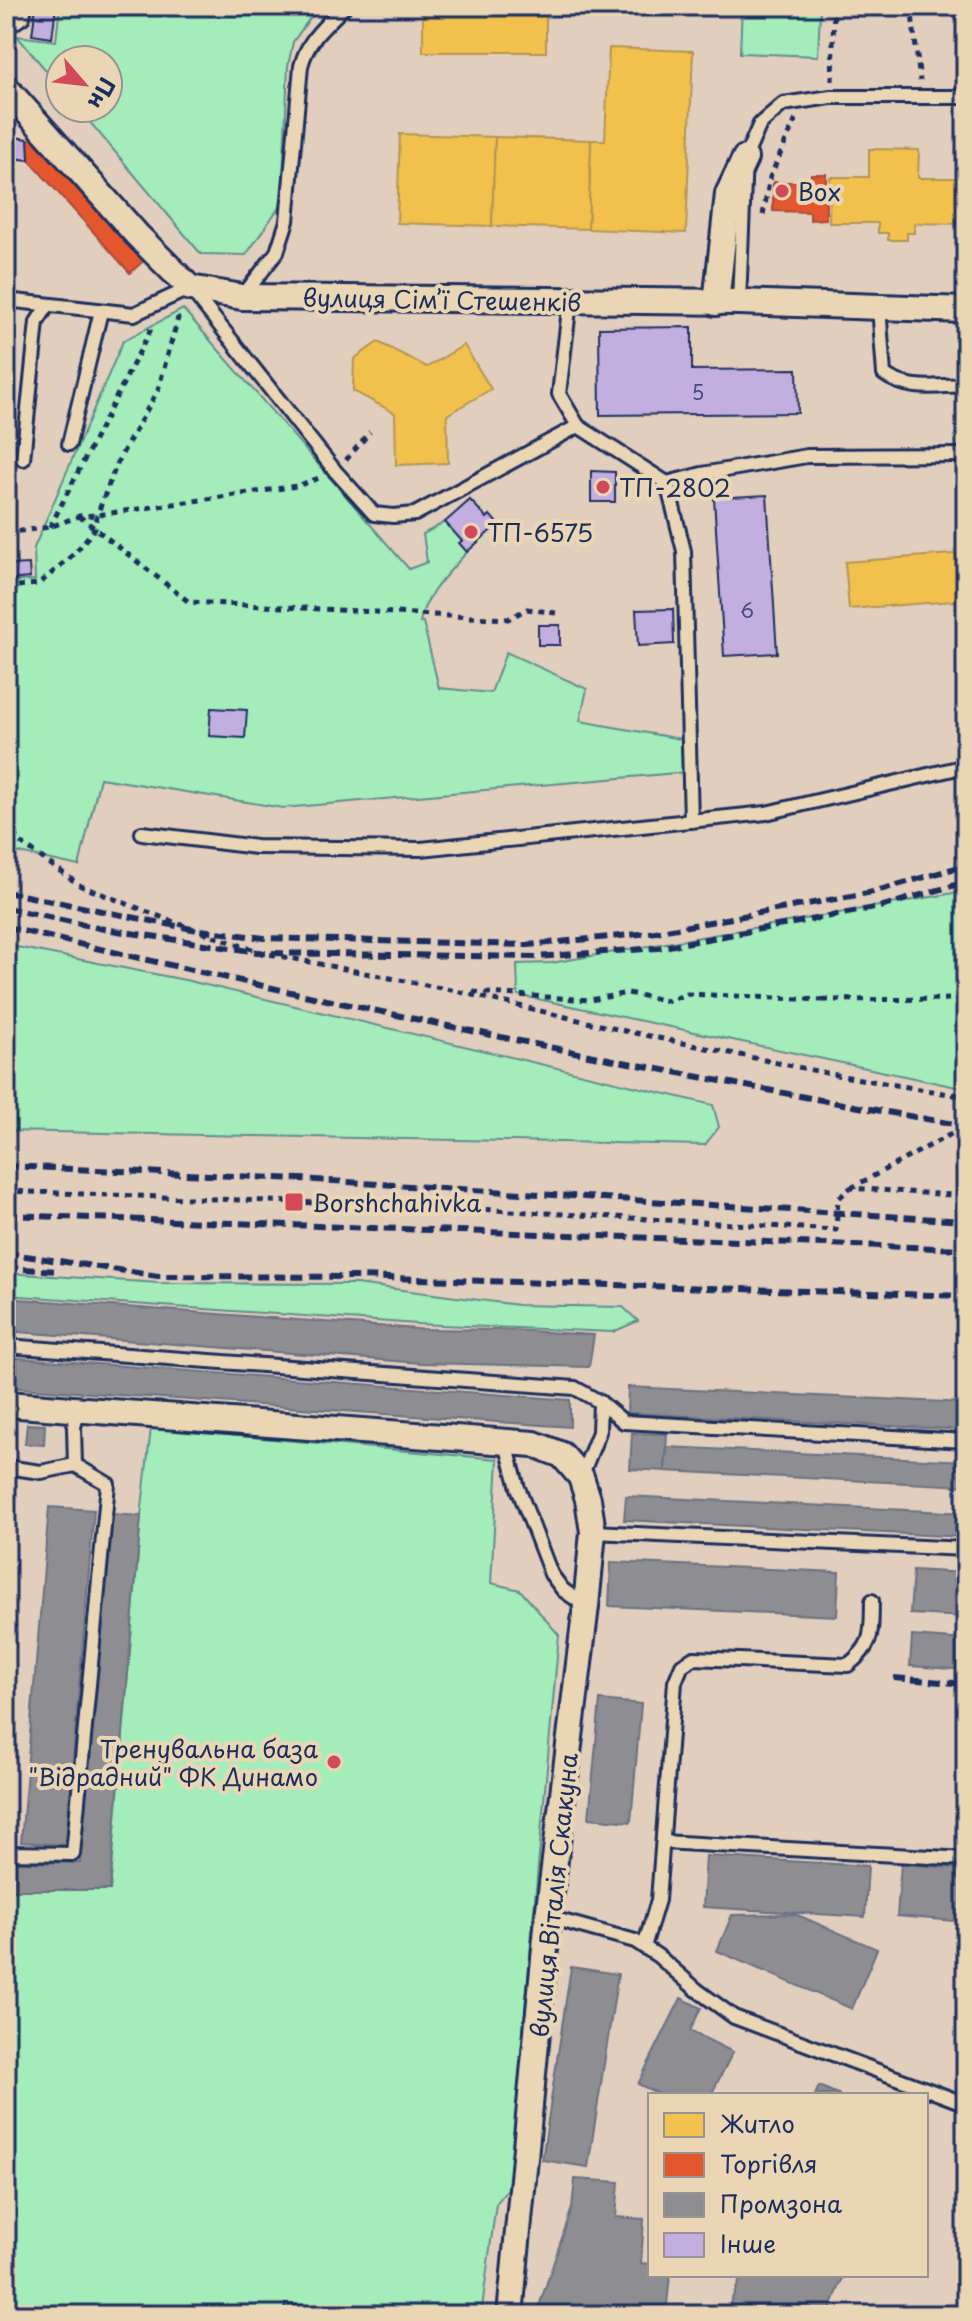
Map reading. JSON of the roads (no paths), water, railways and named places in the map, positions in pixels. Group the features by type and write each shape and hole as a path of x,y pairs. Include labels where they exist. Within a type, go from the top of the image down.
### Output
{"street":[{"path":"6,88 137,235 190,288"},
{"path":"728,303 728,194 745,158"},
{"name":"вулиця Сімʼї Стешенків","path":"190,288 242,297 728,303 966,310"},
{"path":"6,1404 505,1440 534,1444 562,1455 581,1477"},
{"name":"вулиця Віталія Скакуна","path":"510,2315 548,1917 593,1532 581,1477"}],"lane":[{"path":"6,28 23,17 25,6"},
{"path":"242,297 277,252 287,221 305,49 314,34 345,6"},
{"path":"745,158 760,124 783,104 831,97 966,97"},
{"path":"6,300 134,314 190,288 336,472 374,514 415,514 578,426"},
{"path":"570,301 559,394 578,426 667,483 684,551 691,821"},
{"path":"23,459 37,322 48,305"},
{"path":"879,307 884,374 892,381 911,387 966,385"},
{"path":"69,444 101,311"},
{"path":"667,483 807,456 966,455"},
{"path":"142,833 256,847 421,849 766,813 966,766"},
{"path":"6,1346 575,1388 600,1402 624,1422 966,1441"},
{"path":"581,1477 599,1432 600,1402"},
{"path":"75,1465 74,1427 79,1408"},
{"path":"505,1440 518,1488 551,1574 563,1590 586,1606"},
{"path":"6,1467 41,1472 75,1465 108,1484 73,1854 6,1853"},
{"path":"593,1532 966,1549"},
{"path":"644,1947 658,1900 675,1682 682,1665 694,1658 848,1665 870,1644 872,1601"},
{"path":"663,1842 966,1859"},
{"path":"548,1917 635,1941 734,2017 966,2104"}],"railway":[{"path":"6,892 192,929 264,938 528,945 650,933 873,892 966,865"},
{"path":"6,908 104,929 264,953 536,957 658,948 880,907 966,882"},
{"path":"6,927 484,1034 966,1126"},
{"path":"6,1166 300,1179 966,1221"},
{"path":"6,1215 966,1249"},
{"path":"6,1253 158,1276 357,1277 966,1296"},
{"path":"6,1268 58,1271"},
{"path":"894,1678 966,1684"}],"place":[{"name":"Box","path":"782,191"},
{"name":"ТП-2802","path":"603,487"},
{"name":"ТП-6575","path":"471,532"},
{"name":"Borshchahivka","path":"294,1202"},
{"name":"Тренувальна база \"Відрадний\" ФК Динамо","path":"334,1762"}]}
